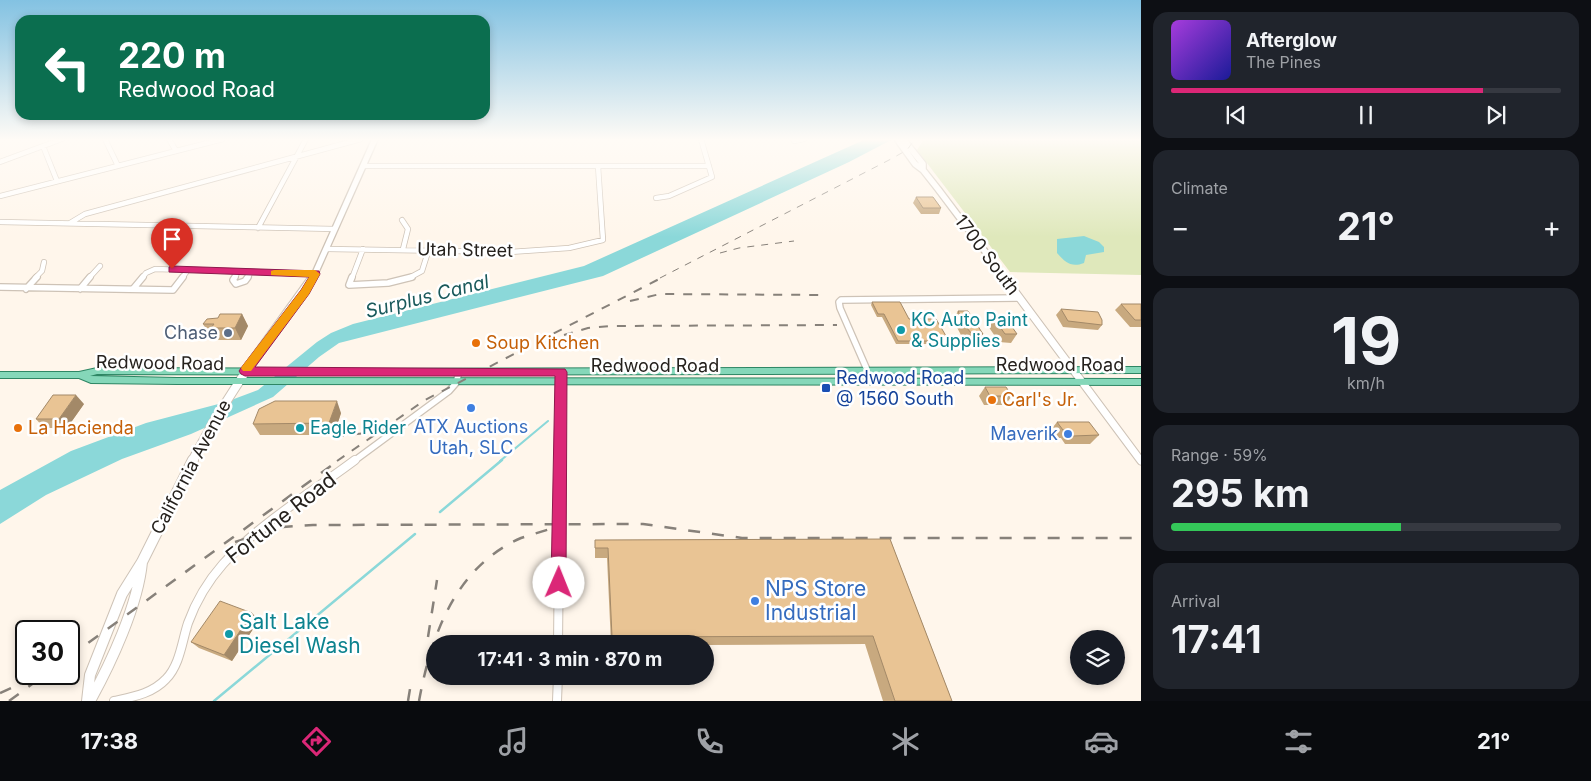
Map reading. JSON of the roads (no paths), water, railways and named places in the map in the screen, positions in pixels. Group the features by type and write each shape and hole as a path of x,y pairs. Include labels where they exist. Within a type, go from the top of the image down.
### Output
{"main road":[{"name":"California Avenue","path":"89,701 107,671 135,597 142,562 169,504 198,448 245,371 305,291 315,274 360,172"},
{"name":"Redwood Road","path":"561,377 1141,370"},
{"name":"Redwood Road","path":"0,375 79,375 97,371 245,371 458,376 1141,382"},
{"name":"Redwood Road","path":"79,375 91,380 239,381 458,376"}],"street":[{"path":"53,172 57,181"},
{"path":"0,196 95,172"},
{"path":"70,223 85,214 240,172"},
{"path":"258,228 288,172"},
{"name":"Utah Street","path":"327,249 510,252 569,248 602,240 598,172"},
{"path":"656,198 669,196 709,179 713,174 712,172"},
{"name":"1700 South","path":"924,172 1141,461"},
{"path":"402,220 408,229 403,249"},
{"path":"0,222 335,229"},
{"path":"363,249 349,285 374,285 416,275 423,270 428,252"},
{"path":"26,289 42,271 44,262"},
{"path":"80,289 100,266"},
{"path":"133,289 150,270 315,274"},
{"path":"0,288 173,290 188,270"},
{"path":"238,272 233,280 236,284 245,281 251,272"},
{"path":"868,372 840,308 840,301 848,299 1019,298"},
{"name":"Fortune Road","path":"114,701 146,694 161,685 170,675 178,662 197,602 215,573 232,554 256,533 449,391 458,376"},
{"path":"558,635 561,377"},
{"path":"557,701 558,685"}],"water":[{"path":"793,172 828,172 603,276 339,343 319,357 273,397 191,434 122,459 46,495 0,524 0,490 71,451 146,423 226,402 258,390 317,342 331,333 353,324 584,266"},
{"path":"1084,236 1099,242 1104,247 1104,252 1086,255 1084,263 1075,265 1066,261 1057,253 1057,239"}],"waterway":[{"path":"500,461 548,421"},
{"path":"440,512 502,460"},
{"path":"214,701 415,534"}],"railway":[{"path":"660,278 866,172"},
{"path":"720,253 739,248 794,241"},
{"path":"337,461 425,400 663,277"},
{"path":"630,301 660,294 824,295"},
{"path":"564,335 588,328 611,326 837,325"},
{"path":"335,437 372,432"},
{"path":"80,649 339,460"},
{"path":"235,542 283,527 313,525 643,524 742,538 1141,538"},
{"path":"419,701 424,677 439,629 463,585 479,567 498,551 521,538 550,529"},
{"path":"428,635 437,580"},
{"path":"408,701 411,683"},
{"path":"0,693 18,685"},
{"path":"9,701 31,685"}],"place":[{"name":"KC Auto Paint & Supplies","path":"901,330"},
{"name":"Chase","path":"228,333"},
{"name":"Soup Kitchen","path":"476,343"},
{"name":"Redwood Road @ 1560 South","path":"826,388"},
{"name":"Carl's Jr.","path":"992,400"},
{"name":"ATX Auctions Utah, SLC","path":"471,408"},
{"name":"La Hacienda","path":"18,428"},
{"name":"Eagle Rider","path":"300,428"},
{"name":"Maverik","path":"1068,434"},
{"name":"NPS Store Industrial","path":"755,601"},
{"name":"Salt Lake Diesel Wash","path":"229,634"}],"water label":[{"name":"Surplus Canal","path":"427,296"}]}
